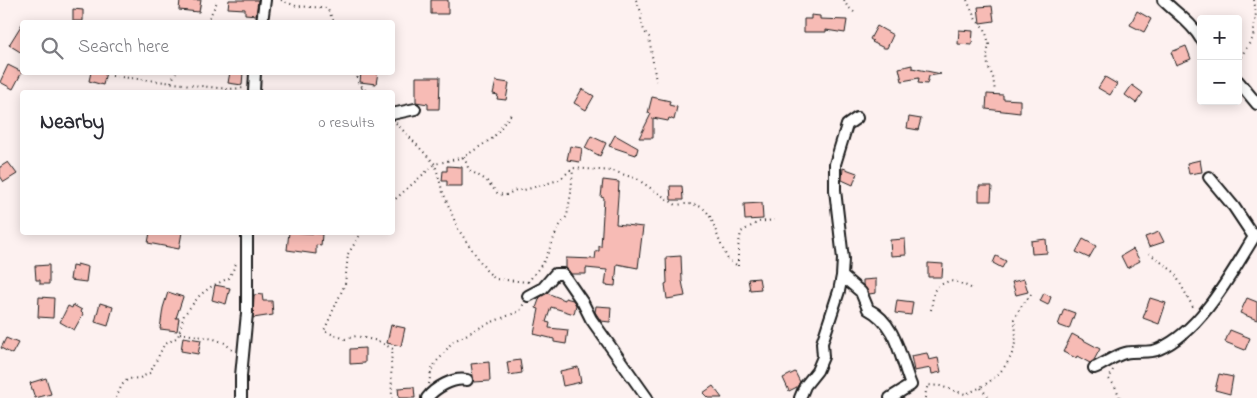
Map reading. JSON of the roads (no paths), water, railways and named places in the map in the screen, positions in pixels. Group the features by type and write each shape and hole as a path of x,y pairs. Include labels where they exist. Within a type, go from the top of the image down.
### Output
{"street":[{"path":"262,20 265,0"},
{"path":"1163,0 1197,32"},
{"path":"253,90 255,75"},
{"path":"1242,86 1257,104"},
{"path":"395,113 415,109"},
{"path":"800,398 805,386 817,371 823,357 822,343 839,291 843,259 835,190 835,164 847,126 857,118"},
{"path":"1094,368 1125,353 1158,350 1181,337 1199,317 1233,271 1255,236 1209,177"},
{"path":"241,398 247,313 247,235"},
{"path":"528,296 543,288 555,274 563,274 583,302 591,319 647,398"},
{"path":"842,276 861,292 868,309 877,314 896,338 911,385 890,398"},
{"path":"428,393 460,379 466,380"}]}
